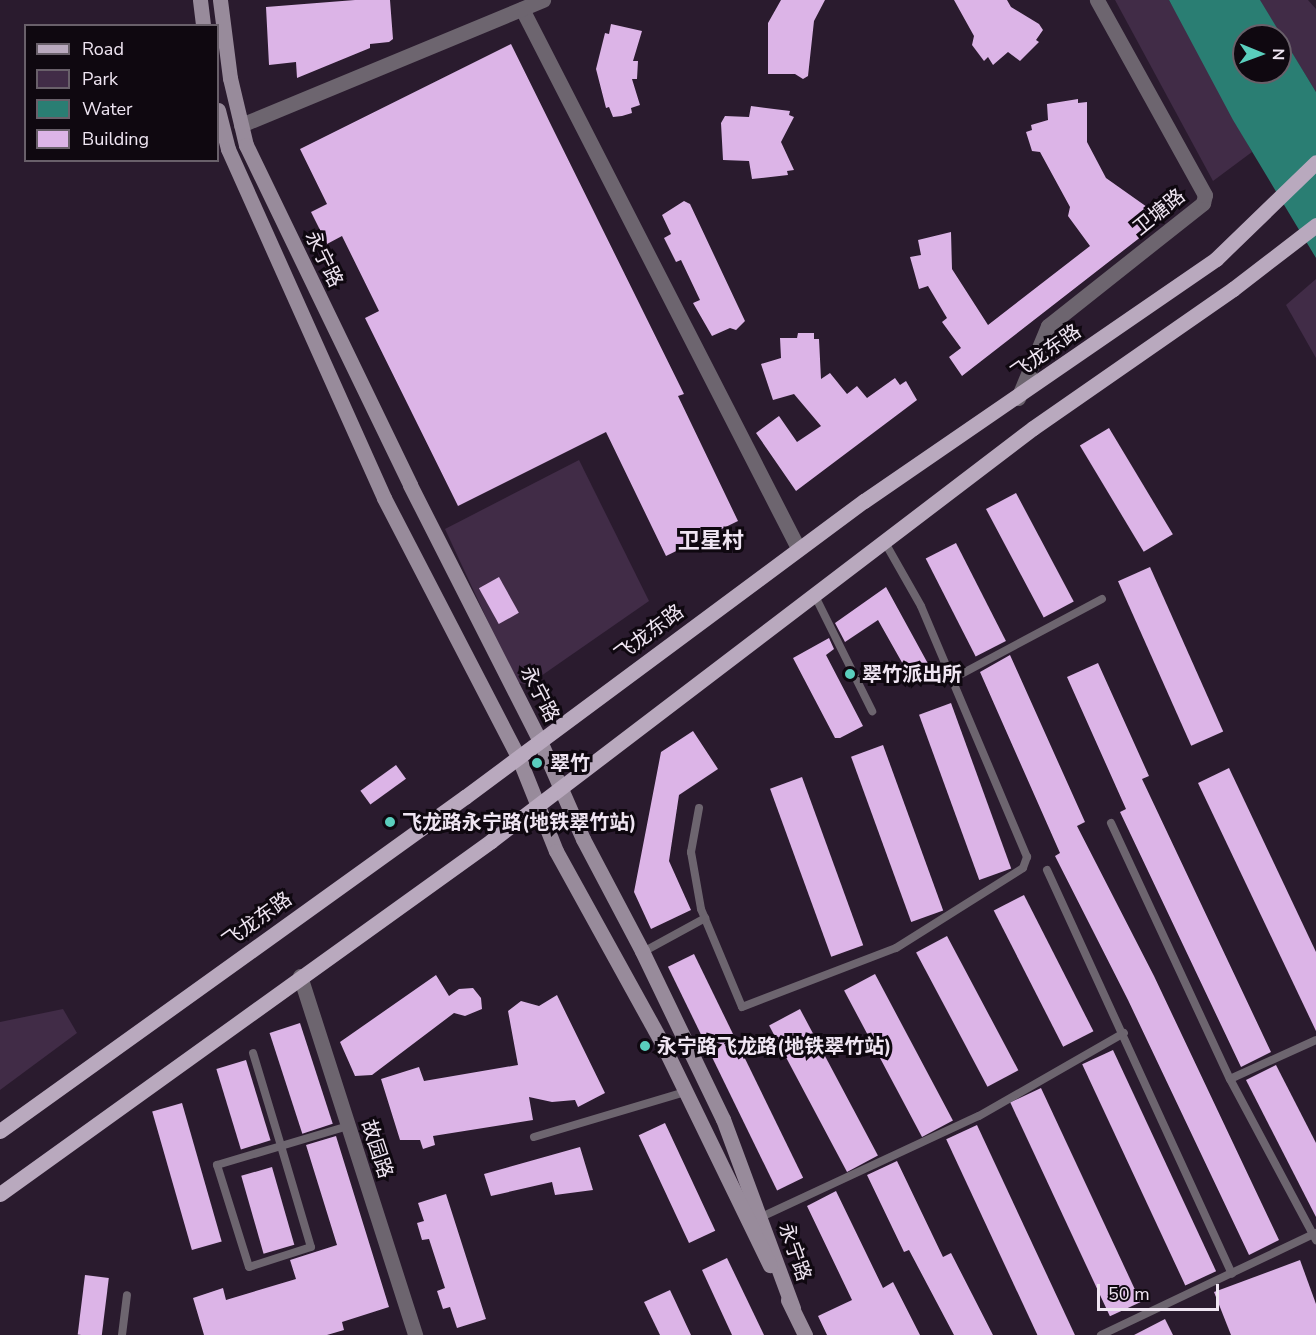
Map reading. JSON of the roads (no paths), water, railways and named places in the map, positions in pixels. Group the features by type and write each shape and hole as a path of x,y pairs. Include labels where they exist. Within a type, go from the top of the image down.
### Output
{"main road":[{"path":"200,0 203,24"},
{"name":"永宁路","path":"220,0 230,78 246,145 410,485 540,741 583,839 643,952 723,1119 793,1308"},
{"name":"永宁路","path":"219,114 228,149 384,498 518,756 556,850 685,1092 737,1203 793,1308"},
{"name":"飞龙东路","path":"0,1131 540,741 798,548 1216,259 1316,162"},
{"path":"0,1194 537,804 1033,428 1295,244 1316,225"},
{"path":"793,1308 805,1335"}],"street":[{"path":"241,125 543,0"},
{"name":"卫塘路","path":"1018,398 1048,326 1203,203 1205,195 1097,0"},
{"path":"522,9 798,548"},
{"name":"故园路","path":"300,976 414,1335"}],"lane":[{"path":"699,808 691,852 705,918 742,1007 896,948 1023,868 1027,857 952,679 921,606 884,540"},
{"path":"814,593 872,711"},
{"path":"952,679 1102,598"},
{"path":"1101,1335 1315,1236 1230,1079 1111,824"},
{"path":"1047,870 1232,1274"},
{"path":"643,952 705,918"},
{"path":"760,1217 979,1116 1124,1034"},
{"path":"1230,1079 1316,1041"},
{"path":"253,1053 280,1146 311,1247 249,1267 217,1165 280,1146 348,1126"},
{"path":"534,1137 685,1092"},
{"path":"122,1335 127,1295"}],"water":[{"path":"1169,0 1260,0 1275,24 1232,24 1232,84 1292,84 1292,53 1316,92 1316,258 1233,120"}],"place":[{"name":"翠竹派出所","path":"850,674"},
{"name":"翠竹","path":"537,763"},
{"name":"飞龙路永宁路(地铁翠竹站)","path":"390,822"},
{"name":"永宁路飞龙路(地铁翠竹站)","path":"645,1046"}],"district":[{"name":"卫星村","path":"711,542"}]}
